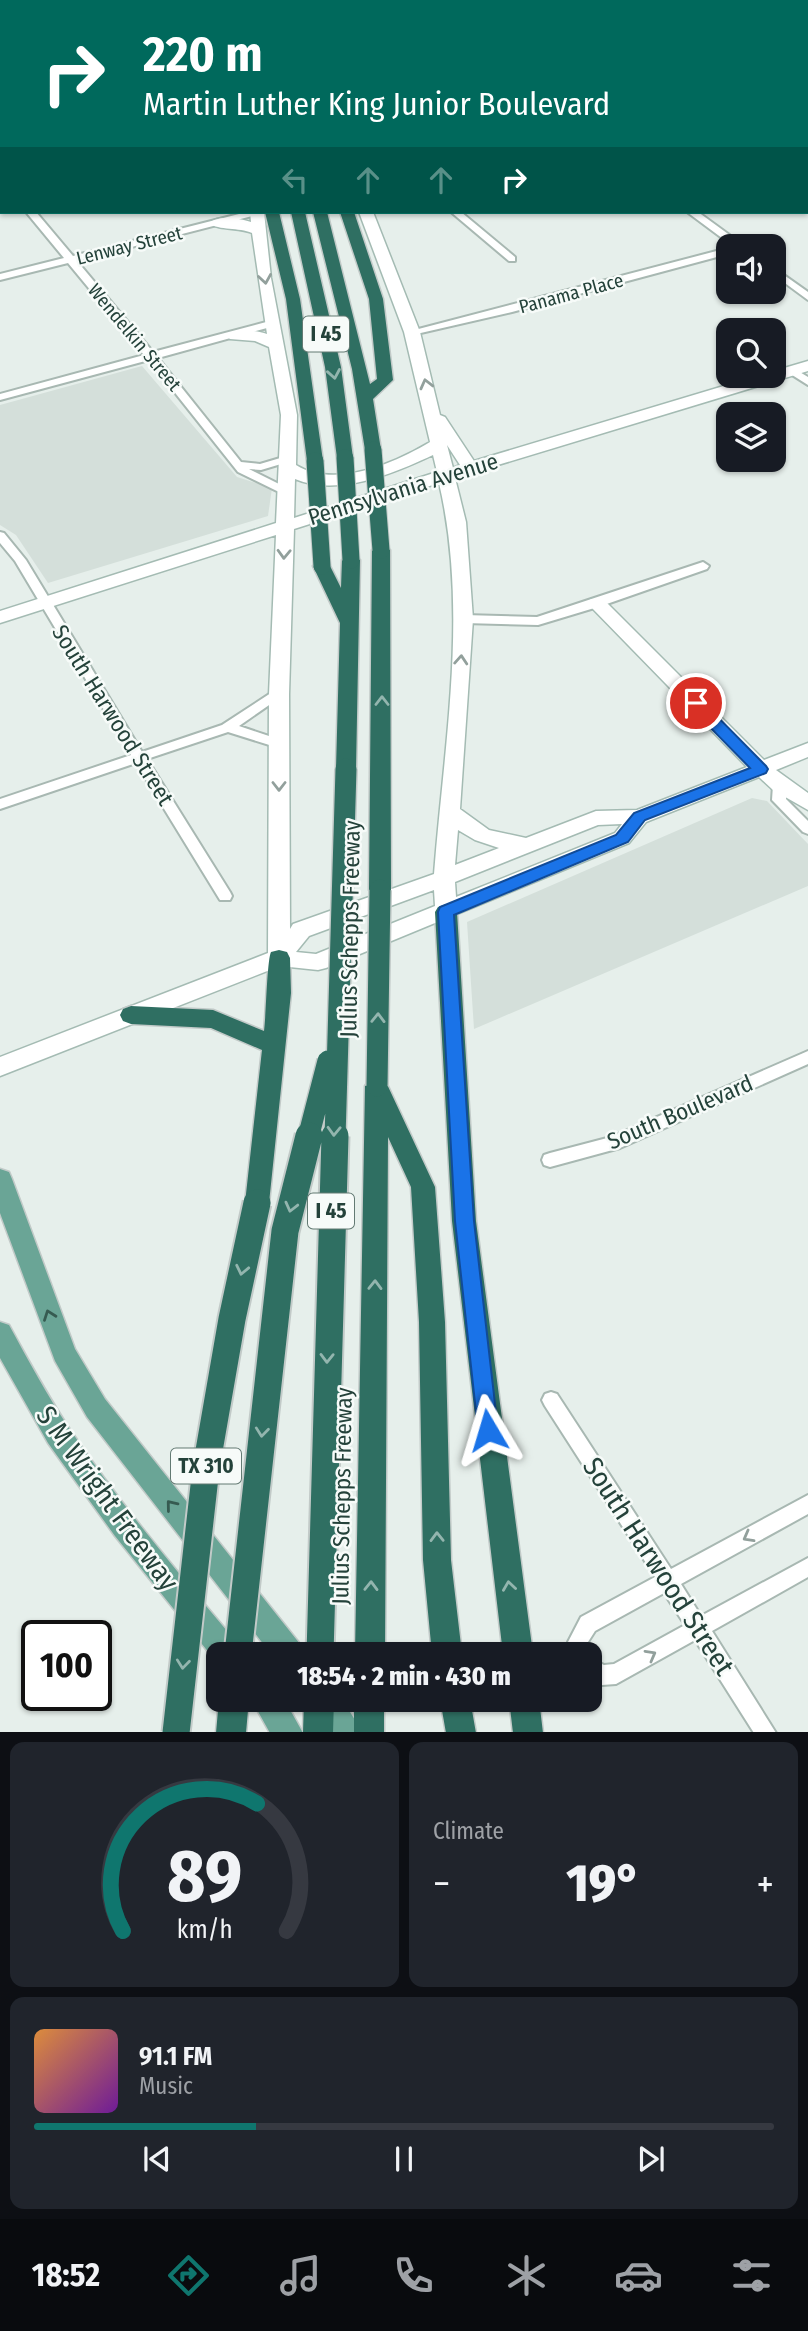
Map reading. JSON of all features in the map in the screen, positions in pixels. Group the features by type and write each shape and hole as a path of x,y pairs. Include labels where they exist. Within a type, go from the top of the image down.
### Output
{"highway":[{"path":"272,214 293,299 315,461 322,566 351,625"},
{"name":"Julius Schepps Freeway","path":"298,214 333,367 345,458 351,560 320,1642"},
{"name":"Julius Schepps Freeway","path":"320,214 365,397 373,450 381,550 382,769 370,1642"},
{"path":"348,214 373,288 383,348 385,380 365,397"},
{"path":"446,912 464,1221 491,1457 516,1642"},
{"path":"131,1015 213,1019 237,1027 274,1046 280,993 279,958"},
{"path":"239,1642 285,1231 338,1022"},
{"name":"TX 310","path":"176,1732 208,1455 232,1319 257,1203 274,1046"},
{"path":"377,1086 423,1187 432,1322 437,1560 446,1642"},
{"path":"231,1732 233,1712"},
{"path":"318,1732 320,1712"},
{"path":"369,1712 369,1732"},
{"path":"457,1712 461,1732"},
{"path":"526,1712 528,1732"}],"main road":[{"path":"255,214 260,231 264,278 289,415 279,694 279,958"},
{"path":"367,214 412,332 457,522 464,619 444,878 446,912"},
{"path":"216,223 240,223 260,231"},
{"path":"235,336 257,335 276,344"},
{"name":"Pennsylvania Avenue","path":"0,617 446,475 801,368"},
{"path":"432,409 470,468"},
{"path":"287,463 312,479 341,480 425,454 439,444"},
{"path":"597,603 761,769 808,803"},
{"path":"279,958 301,930 444,878 596,818 639,817 808,750"},
{"path":"449,811 468,829 489,840 528,844"},
{"path":"0,1067 279,958 318,962 446,912 622,838 639,817"},
{"name":"S M Wright Freeway","path":"0,1179 64,1353 96,1408 281,1642"},
{"name":"S M Wright Freeway","path":"0,1334 38,1404 67,1449 163,1576 218,1642"},
{"path":"274,1712 288,1732"},
{"path":"332,1712 348,1732"}],"street":[{"name":"Wendelkin Street","path":"33,214 242,470 285,491"},
{"name":"Lenway Street","path":"0,277 247,214"},
{"path":"458,214 512,259"},
{"path":"695,214 723,234"},
{"name":"Panama Place","path":"412,332 508,310 716,254"},
{"path":"786,280 808,297"},
{"path":"0,397 235,336 274,323"},
{"path":"801,368 808,382"},
{"path":"237,463 261,467 287,463"},
{"name":"South Harwood Street","path":"0,535 20,560 225,896"},
{"path":"464,619 538,621 703,566"},
{"path":"0,804 226,728 279,694"},
{"path":"226,728 250,733 279,744"},
{"path":"780,785 779,800 808,829"},
{"name":"South Boulevard","path":"550,1160 614,1143 808,1057"},
{"name":"South Harwood Street","path":"551,1400 766,1732"},
{"path":"578,1642 580,1634 588,1624 808,1504"},
{"path":"602,1675 616,1674 808,1567"}],"shaded area":[{"path":"142,366 237,477 272,488 268,516 48,583 16,535 0,525 0,405"},
{"path":"752,798 767,801 808,844 808,886 474,1029 467,922"}],"route":[{"path":"488,1430 464,1221 446,912 622,838 639,817 761,769 696,703"}]}
